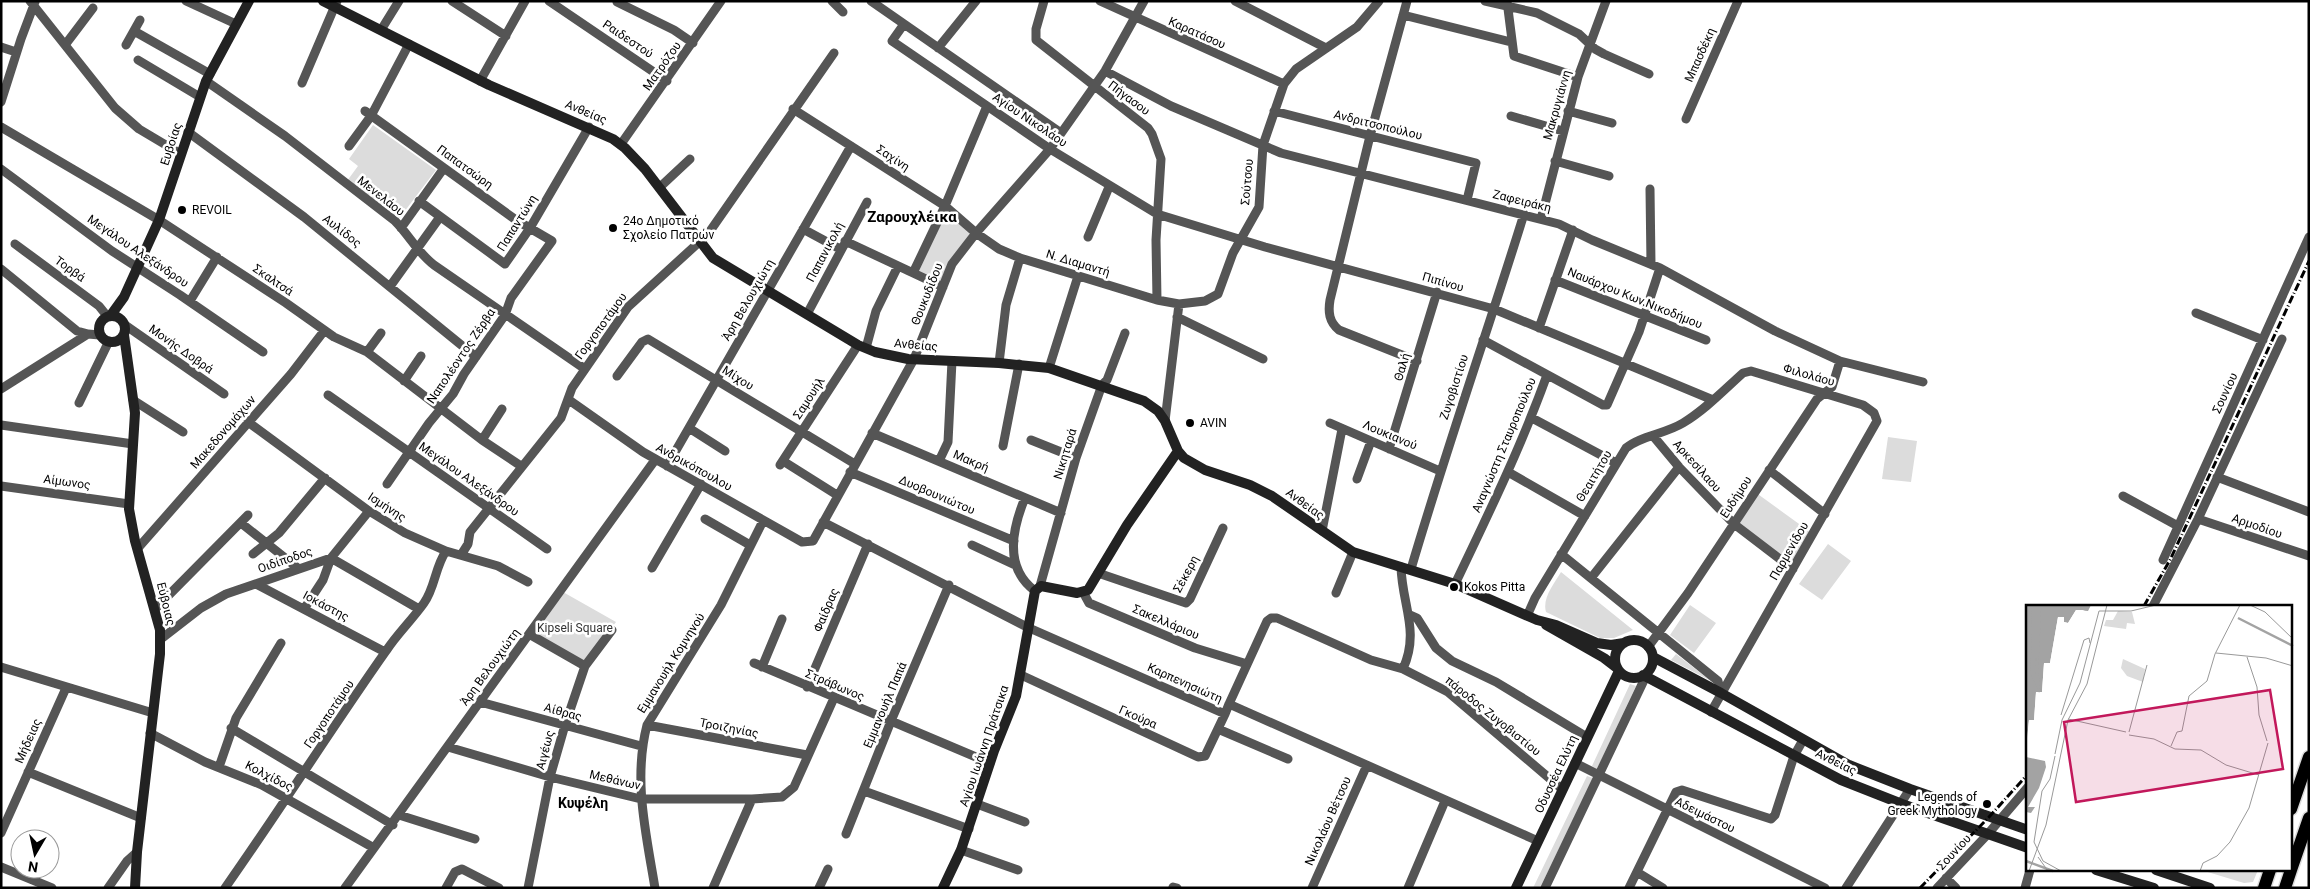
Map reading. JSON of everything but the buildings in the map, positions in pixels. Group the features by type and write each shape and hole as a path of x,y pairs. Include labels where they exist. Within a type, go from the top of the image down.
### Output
{"main road":[{"name":"Ευβοίας","path":"124,298 159,220 208,77 249,1"},
{"name":"Ανθείας","path":"323,1 336,4 381,30 480,81 589,127 621,144 660,187 713,258 862,346 887,356 1019,364 1049,368 1144,401 1158,411 1165,421 1178,451 1191,463 1250,485 1272,496 1353,552 1455,584 1544,623 1618,669"},
{"path":"124,298 100,324 106,339 126,357"},
{"name":"Εύβοιας","path":"124,298 126,357 135,419 129,504 138,548 156,608 160,639 137,852 135,888"},
{"path":"106,339 118,340 124,327 109,316"},
{"path":"1037,588 1083,592 1089,588 1127,525 1178,451"},
{"name":"Αγίου Ιωάννη Πράτσικα","path":"943,888 961,850 990,763 1014,702 1021,675 1027,627 1037,588"},
{"name":"Ανθείας","path":"1544,623 1556,624 1597,643 1611,645 1624,643"},
{"path":"1635,640 1648,647 1653,657 1650,669 1645,676 1629,677 1618,669 1616,653 1624,643 1635,640"},
{"name":"Ανθείας","path":"1653,657 1849,765 1910,789 2026,829"},
{"name":"Οδυσσέα Ελύτη","path":"1516,888 1618,669"},
{"name":"Ανθείας","path":"1645,676 1841,780 1987,835 2026,847"},
{"path":"2292,806 2309,757"},
{"path":"2292,867 2309,818"},
{"path":"2102,872 2154,888"},
{"path":"2162,872 2210,888"},
{"path":"2264,888 2269,872"},
{"path":"2285,888 2290,872"}],"street":[{"path":"381,30 399,1"},
{"path":"452,1 506,36"},
{"path":"480,81 525,1"},
{"name":"Ραιδεστού","path":"549,1 667,80"},
{"name":"Ματρόζου","path":"621,144 721,1"},
{"path":"832,1 843,12"},
{"name":"Αγίου Νικολάου","path":"871,1 1061,133"},
{"path":"938,48 976,1"},
{"name":"Πήγασου","path":"1044,1 1036,29 1036,40 1148,128 1152,134 1161,159 1157,214 1158,300"},
{"name":"Καρατάσου","path":"1100,1 1284,84"},
{"name":"Θουκυδίδου","path":"813,541 914,359 952,264 976,233 1050,149 1095,87 1144,1"},
{"path":"1235,1 1326,48"},
{"path":"1255,11 1258,1"},
{"path":"1284,84 1296,69 1357,27 1379,1"},
{"path":"1407,1 1360,174 1329,307 1330,319 1334,326 1342,332 1417,361"},
{"path":"1485,1 1522,4 1579,34 1589,45 1604,54 1649,74"},
{"name":"Μακρυγιάννη","path":"1541,219 1578,77 1606,1"},
{"name":"Μπασδέκη","path":"1686,119 1738,1"},
{"path":"33,2 114,108 139,129 181,154"},
{"path":"1,102 33,2"},
{"path":"188,2 236,24"},
{"path":"617,2 674,30 693,43"},
{"path":"302,83 336,4"},
{"path":"1508,4 1512,54 1519,59 1578,77"},
{"path":"65,45 93,8"},
{"path":"1403,15 1511,42"},
{"path":"126,45 140,20"},
{"name":"Αγίου Νικολάου","path":"904,24 892,41 1050,149 1109,187 1157,214"},
{"name":"Μενελάου","path":"134,32 208,77 401,228 417,250 505,315 585,369"},
{"path":"349,146 409,44"},
{"path":"1,47 16,52"},
{"name":"Γοργοποτάμου","path":"461,555 468,544 470,532 561,418 572,388 630,304 701,243 834,53"},
{"path":"138,60 200,97"},
{"name":"Ζαφειράκη","path":"1105,71 1166,103 1281,153 1524,214 1573,230 1656,266 1775,331 1840,361 1923,382"},
{"name":"Σούτσου","path":"1179,304 1205,301 1218,294 1240,240 1259,207 1263,145 1284,84"},
{"path":"913,273 945,206 987,106"},
{"name":"Σαχίνη","path":"793,109 945,206 976,233"},
{"name":"Ανδριτσοπούλου","path":"1274,111 1476,163 1467,200"},
{"path":"1568,111 1612,123"},
{"name":"Παπατσώρη","path":"368,113 530,228 552,241"},
{"path":"1511,116 1563,132"},
{"name":"Σκαλτσά","path":"1,127 159,220 217,257 324,331 367,352 441,410 521,466"},
{"name":"Παπαντώνη","path":"419,201 505,264 530,228 589,127"},
{"name":"Αυλίδος","path":"188,132 304,217 391,285 476,357"},
{"name":"Άρη Βελουχιώτη","path":"667,466 851,146"},
{"path":"660,187 690,159"},
{"path":"1555,161 1609,176"},
{"path":"401,228 444,168"},
{"name":"Μεγάλου Αλεξάνδρου","path":"1,169 137,268 263,352"},
{"path":"1088,237 1109,187"},
{"path":"1650,189 1656,266"},
{"name":"Παπανικολή","path":"807,314 866,202"},
{"name":"Πιπίνου","path":"1157,214 1240,240 1437,292 1494,310 1713,400"},
{"name":"Ζυγοβιστίου","path":"1406,568 1482,340 1494,310 1524,214"},
{"path":"391,285 440,217"},
{"path":"803,229 840,249"},
{"path":"1538,328 1573,230"},
{"name":"Ν. Διαμαντή","path":"976,233 999,249 1020,258 1158,300 1179,304"},
{"name":"Σουνίου","path":"2163,560 2309,237"},
{"path":"845,240 942,287"},
{"name":"Ναπολέοντος Ζέρβα","path":"387,484 428,422 441,410 505,315 511,298 552,241"},
{"name":"Τορβά","path":"15,244 99,306 109,316"},
{"path":"190,302 217,257"},
{"path":"1000,363 1006,305 1020,258"},
{"name":"Σαμουήλ","path":"838,495 781,463 862,346 876,311 898,266"},
{"name":"Αναγνώστη Σταυροπούλου","path":"1455,584 1508,472 1532,418 1548,375 1603,405 1607,405 1626,363 1643,316 1656,266"},
{"path":"1,269 77,331 106,339 80,403"},
{"path":"1049,368 1078,276"},
{"name":"Ναυάρχου Κων.Νικοδήμου","path":"1555,280 1706,340"},
{"name":"Θαλή","path":"1389,449 1437,292"},
{"path":"1165,421 1179,304"},
{"path":"2196,313 2263,340"},
{"path":"1178,317 1263,359"},
{"name":"Μονής Δοβρά","path":"124,327 224,394"},
{"name":"Μακεδονομάχων","path":"138,548 291,374 324,331"},
{"path":"367,352 381,333"},
{"name":"Νικηταρά","path":"1037,588 1076,458 1102,385 1106,380 1125,333"},
{"path":"1,389 88,334"},
{"path":"2154,605 2198,519 2282,339"},
{"name":"Μίχου","path":"617,376 642,342 648,340 802,432 853,468"},
{"path":"1482,340 1548,375"},
{"path":"404,380 422,356"},
{"path":"939,461 948,442 952,360"},
{"name":"Ευδήμου","path":"1648,647 1734,524 1817,399 1832,387 1840,361"},
{"path":"1003,446 1019,364"},
{"name":"Φιλολάου","path":"1747,371 1825,392 1863,405"},
{"name":"Θεαιτήτου","path":"1527,616 1534,598 1616,463 1631,444 1654,437 1684,423 1747,371"},
{"name":"Μεγάλου Αλεξάνδρου","path":"328,394 547,549"},
{"path":"133,400 183,432"},
{"name":"Ανδρικόπουλου","path":"569,400 655,460 802,542 813,541"},
{"name":"Παρμενίδου","path":"1711,712 1877,421 1874,413 1863,405"},
{"path":"482,440 502,409"},
{"path":"1532,418 1616,463"},
{"name":"Ισμήνης","path":"248,422 369,511 405,533 446,551 498,566 528,582"},
{"name":"Λουκιανού","path":"1330,423 1440,470"},
{"path":"1,425 133,444"},
{"path":"689,428 725,451"},
{"path":"1322,531 1342,429"},
{"name":"Μακρή","path":"872,433 1061,513"},
{"name":"Αρκεσίλαου","path":"1654,437 1679,467 1734,524 1793,569"},
{"path":"1031,440 1076,458"},
{"path":"1357,480 1371,441"},
{"name":"Άρη Βελουχιώτη","path":"345,888 655,460"},
{"path":"1590,578 1679,467"},
{"name":"Δυοβουνιώτου","path":"853,468 1014,541"},
{"path":"1769,470 1825,514"},
{"path":"1508,472 1585,516"},
{"path":"2217,477 2309,512"},
{"path":"253,554 279,534 325,478"},
{"path":"652,568 700,484"},
{"name":"Αίμωνος","path":"1,486 129,504"},
{"path":"2123,496 2178,526"},
{"path":"1025,498 1016,523 1014,541 1015,565 1024,581 1037,588"},
{"path":"304,609 323,580 331,558 369,511"},
{"path":"156,608 248,515"},
{"path":"704,519 750,545"},
{"name":"Αρμοδίου","path":"2198,519 2309,556"},
{"name":"Εμμανουήλ Κομνηνού","path":"655,888 641,799 641,746 647,725 722,604 763,521"},
{"name":"Καρπενησιώτη","path":"822,522 949,585 1027,627 1225,714 1229,704 1538,841"},
{"path":"241,523 299,569"},
{"name":"Σέκερη","path":"1098,573 1186,603 1190,599 1223,528"},
{"name":"Φαίδρας","path":"807,687 868,544"},
{"path":"972,545 1015,565"},
{"name":"Γοργοποτάμου","path":"225,888 288,799 403,626 426,600 439,562 446,551"},
{"path":"1336,593 1353,552"},
{"name":"Ανθείας","path":"1561,554 1718,681 1721,693"},
{"name":"Οιδίποδος","path":"160,639 206,605 226,594 331,558 420,608"},
{"path":"1403,669 1411,642 1402,583 1406,568"},
{"name":"Ιοκάστης","path":"256,584 385,652"},
{"name":"Εμμανουήλ Παπά","path":"846,834 891,721 949,585"},
{"name":"Σακελλάριου","path":"1083,592 1089,603 1195,648 1247,664"},
{"path":"1408,614 1417,618 1436,648 1452,660 1496,682 1587,737"},
{"name":"πάροδος Ζυγοβιστίου","path":"1247,664 1266,621 1271,618 1277,618 1371,660 1403,669 1448,692 1562,789"},
{"name":"Στράβωνος","path":"782,619 758,665 990,763"},
{"name":"Αιγέως","path":"528,888 550,777 565,725 585,666 612,630"},
{"path":"529,634 585,666"},
{"path":"220,767 231,728 281,643"},
{"path":"1229,704 1247,664"},
{"path":"1,667 153,713"},
{"name":"Γκούρα","path":"1021,675 1198,757 1205,756 1225,714"},
{"path":"1545,888 1645,676"},
{"name":"Μήδειας","path":"1,833 66,688"},
{"path":"807,755 834,698"},
{"name":"Αίθρας","path":"480,702 641,746"},
{"name":"Τροιζηνίας","path":"647,725 807,755"},
{"name":"Κολχίδος","path":"231,728 392,824"},
{"path":"1218,729 1288,759"},
{"name":"Κολχίδος","path":"150,733 205,762 254,781 374,848"},
{"path":"1629,888 1676,792 1682,790 1771,819 1775,816 1794,756 1803,740"},
{"name":"Μεθάνων","path":"448,747 550,777 641,799 752,799 782,797 794,787 807,755"},
{"name":"Αδειμάστου","path":"1575,763 1667,811 1824,888"},
{"name":"Νικολάου Βέτσου","path":"1312,888 1367,765"},
{"path":"28,772 141,818"},
{"path":"1846,888 1910,789"},
{"name":"Σουνίου","path":"1937,888 1987,835 2026,789"},
{"path":"864,791 969,829"},
{"path":"713,888 752,799"},
{"path":"1408,888 1445,801"},
{"path":"977,804 1025,822"},
{"path":"399,815 475,839"},
{"path":"961,850 1018,870"},
{"path":"108,888 127,861 137,852"},
{"path":"1,867 52,888"},
{"path":"446,888 456,871 462,869 499,888"},
{"path":"820,888 828,869"},
{"path":"1637,872 1663,888"},
{"path":"2026,888 2030,872"},
{"path":"1946,878 1956,888"}],"green space":[{"path":"373,125 436,170 398,220 347,181 358,166 349,159"},
{"path":"945,206 976,233 943,287 913,273"},
{"path":"1888,437 1917,441 1911,482 1882,479"},
{"path":"1755,492 1813,534 1793,569 1734,524"},
{"path":"1828,544 1851,561 1822,600 1799,584"},
{"path":"1561,572 1633,630 1614,638 1600,638 1546,612 1547,596"},
{"name":"Kipseli Square","path":"563,592 616,622 585,662 533,633"},
{"path":"1690,605 1716,623 1694,653 1670,635"},
{"path":"1676,654 1711,681 1671,660"},
{"path":"1630,684 1636,686 1597,769 1592,766"},
{"path":"1587,776 1593,778 1540,888 1533,888"},
{"path":"2208,872 2257,872 2253,882 2244,883"}],"railway":[{"path":"2145,605 2171,558 2309,261"},
{"path":"1920,888 2026,776"}],"place":[{"name":"REVOIL","path":"182,210"},
{"name":"24ο Δημοτικό Σχολείο Πατρών","path":"613,228"},
{"name":"AVIN","path":"1190,423"},
{"name":"Kokos Pitta","path":"1454,587"},
{"name":"Legends of Greek Mythology","path":"1987,804"}],"district":[{"name":"Ζαρουχλέικα","path":"912,217"},
{"name":"Κυψέλη","path":"583,803"}]}
